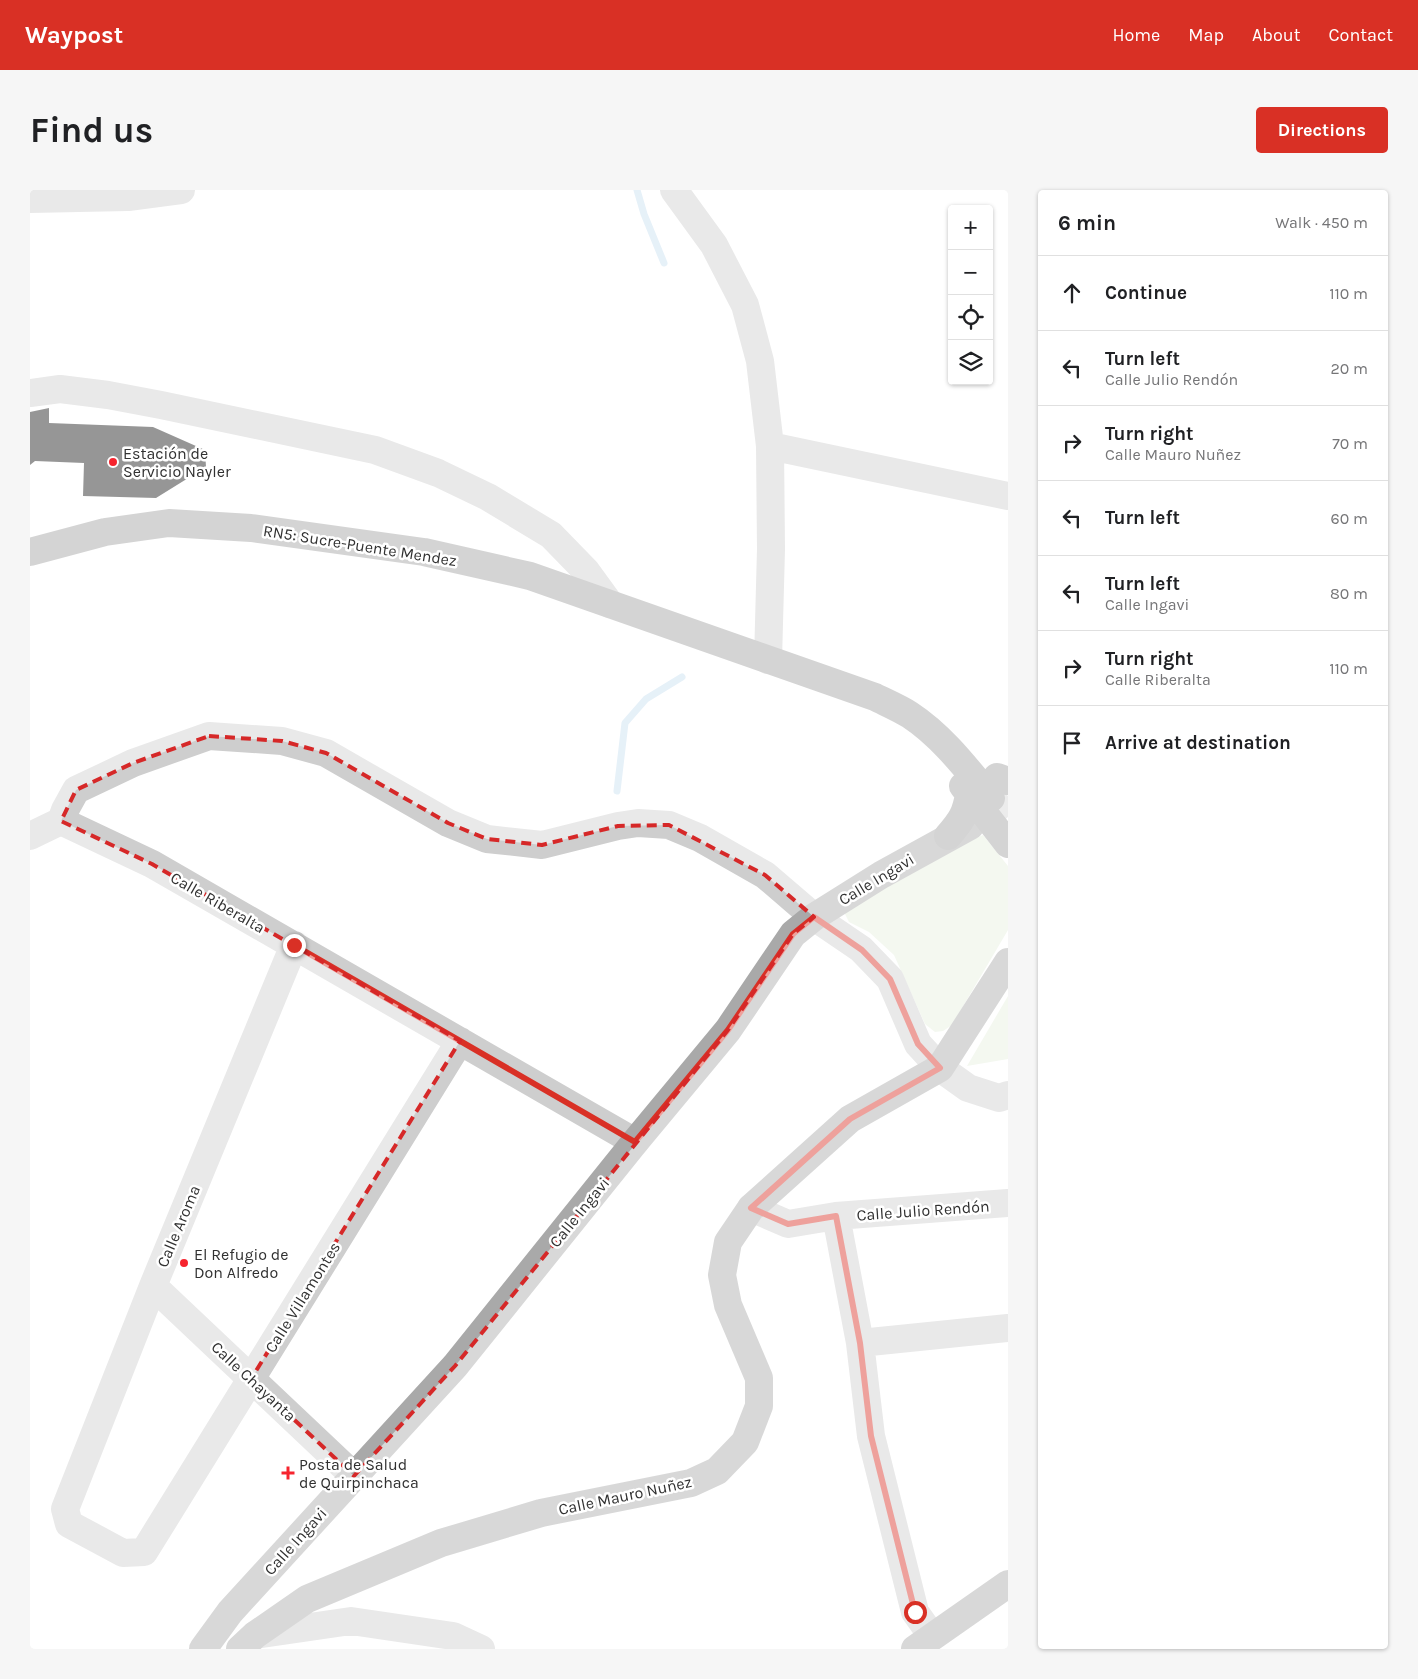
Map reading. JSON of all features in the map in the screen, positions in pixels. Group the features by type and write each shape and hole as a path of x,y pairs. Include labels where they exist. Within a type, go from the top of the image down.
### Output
{"highway":[{"name":"RN5: Sucre-Puente Mendez","path":"30,552 106,532 169,523 251,528 424,552 530,576 769,661 856,678 883,685 905,694 952,728 982,759 995,795 1008,844"},
{"path":"948,836 961,821 967,809 995,795"}],"main road":[{"name":"Calle Ingavi","path":"203,1649 230,1612 455,1366 635,1142 728,1030 793,934 814,917 948,836"},
{"name":"Calle Mauro Nuñez","path":"247,1642 307,1599 441,1543 541,1513 691,1483 718,1471 745,1442 759,1406 759,1378 728,1304 722,1275 728,1242 751,1208 850,1119 940,1068 1008,962"},
{"path":"923,1643 1008,1584"}],"street":[{"path":"30,199 128,197 181,190"},
{"path":"674,190 714,245 745,305 760,361 770,446 769,661"},
{"path":"30,393 60,390 108,395 161,405 375,450 438,472 488,497 552,535 586,571 610,604"},
{"path":"770,446 1008,496"},
{"path":"30,836 61,821 76,790 133,763 208,736 282,741 326,753 448,823 487,839 542,845 618,826 638,823 669,825 700,838 765,875 814,917 862,950 890,979 918,1044 940,1068 968,1088 999,1098 1008,1095"},
{"name":"Calle Riberalta","path":"61,821 152,864 635,1142"},
{"name":"Calle Aroma","path":"144,1552 123,1553 69,1524 64,1508 153,1286 294,945"},
{"name":"Calle Villamontes","path":"144,1552 460,1041"},
{"name":"Calle Julio Rendón","path":"751,1208 788,1224 836,1216 1008,1203"},
{"path":"836,1216 860,1343 871,1436 923,1643"},
{"name":"Calle Chayanta","path":"153,1286 354,1476"},
{"path":"860,1343 1008,1328"},
{"path":"247,1642 351,1621 453,1636 481,1649"}],"highlighted area":[{"path":"209,736 282,741 326,753 448,823 487,839 542,845 618,826 669,825 765,875 814,917 793,934 728,1030 455,1366 354,1476 251,1379 460,1041 152,864 61,821 76,790 133,763"}],"green space":[{"path":"983,835 1008,866 1008,930 952,1025 943,1031 935,1032 925,1024 894,955 869,932 849,922 845,914 846,908 926,861"},
{"path":"1008,996 1008,1059 967,1066"}],"building":[{"path":"49,408 49,423 153,427 205,450 206,467 156,498 83,496 84,463 35,461 30,465 30,412"}],"waterway":[{"path":"637,190 644,214 664,263"},
{"path":"617,791 625,723 646,699 682,677"}],"tunnel":[{"path":"991,798 1008,817"}],"place":[{"name":"Estación de Servicio Nayler","path":"113,462"},
{"name":"El Refugio de Don Alfredo","path":"184,1263"},
{"name":"Posta de Salud de Quirpinchaca","path":"288,1473"}],"route":[{"path":"294,945 635,1142 728,1030 793,934 814,917 862,950 890,979 918,1044 940,1068 850,1119 751,1208 788,1224 836,1216 860,1343 871,1436 915,1612"}]}
